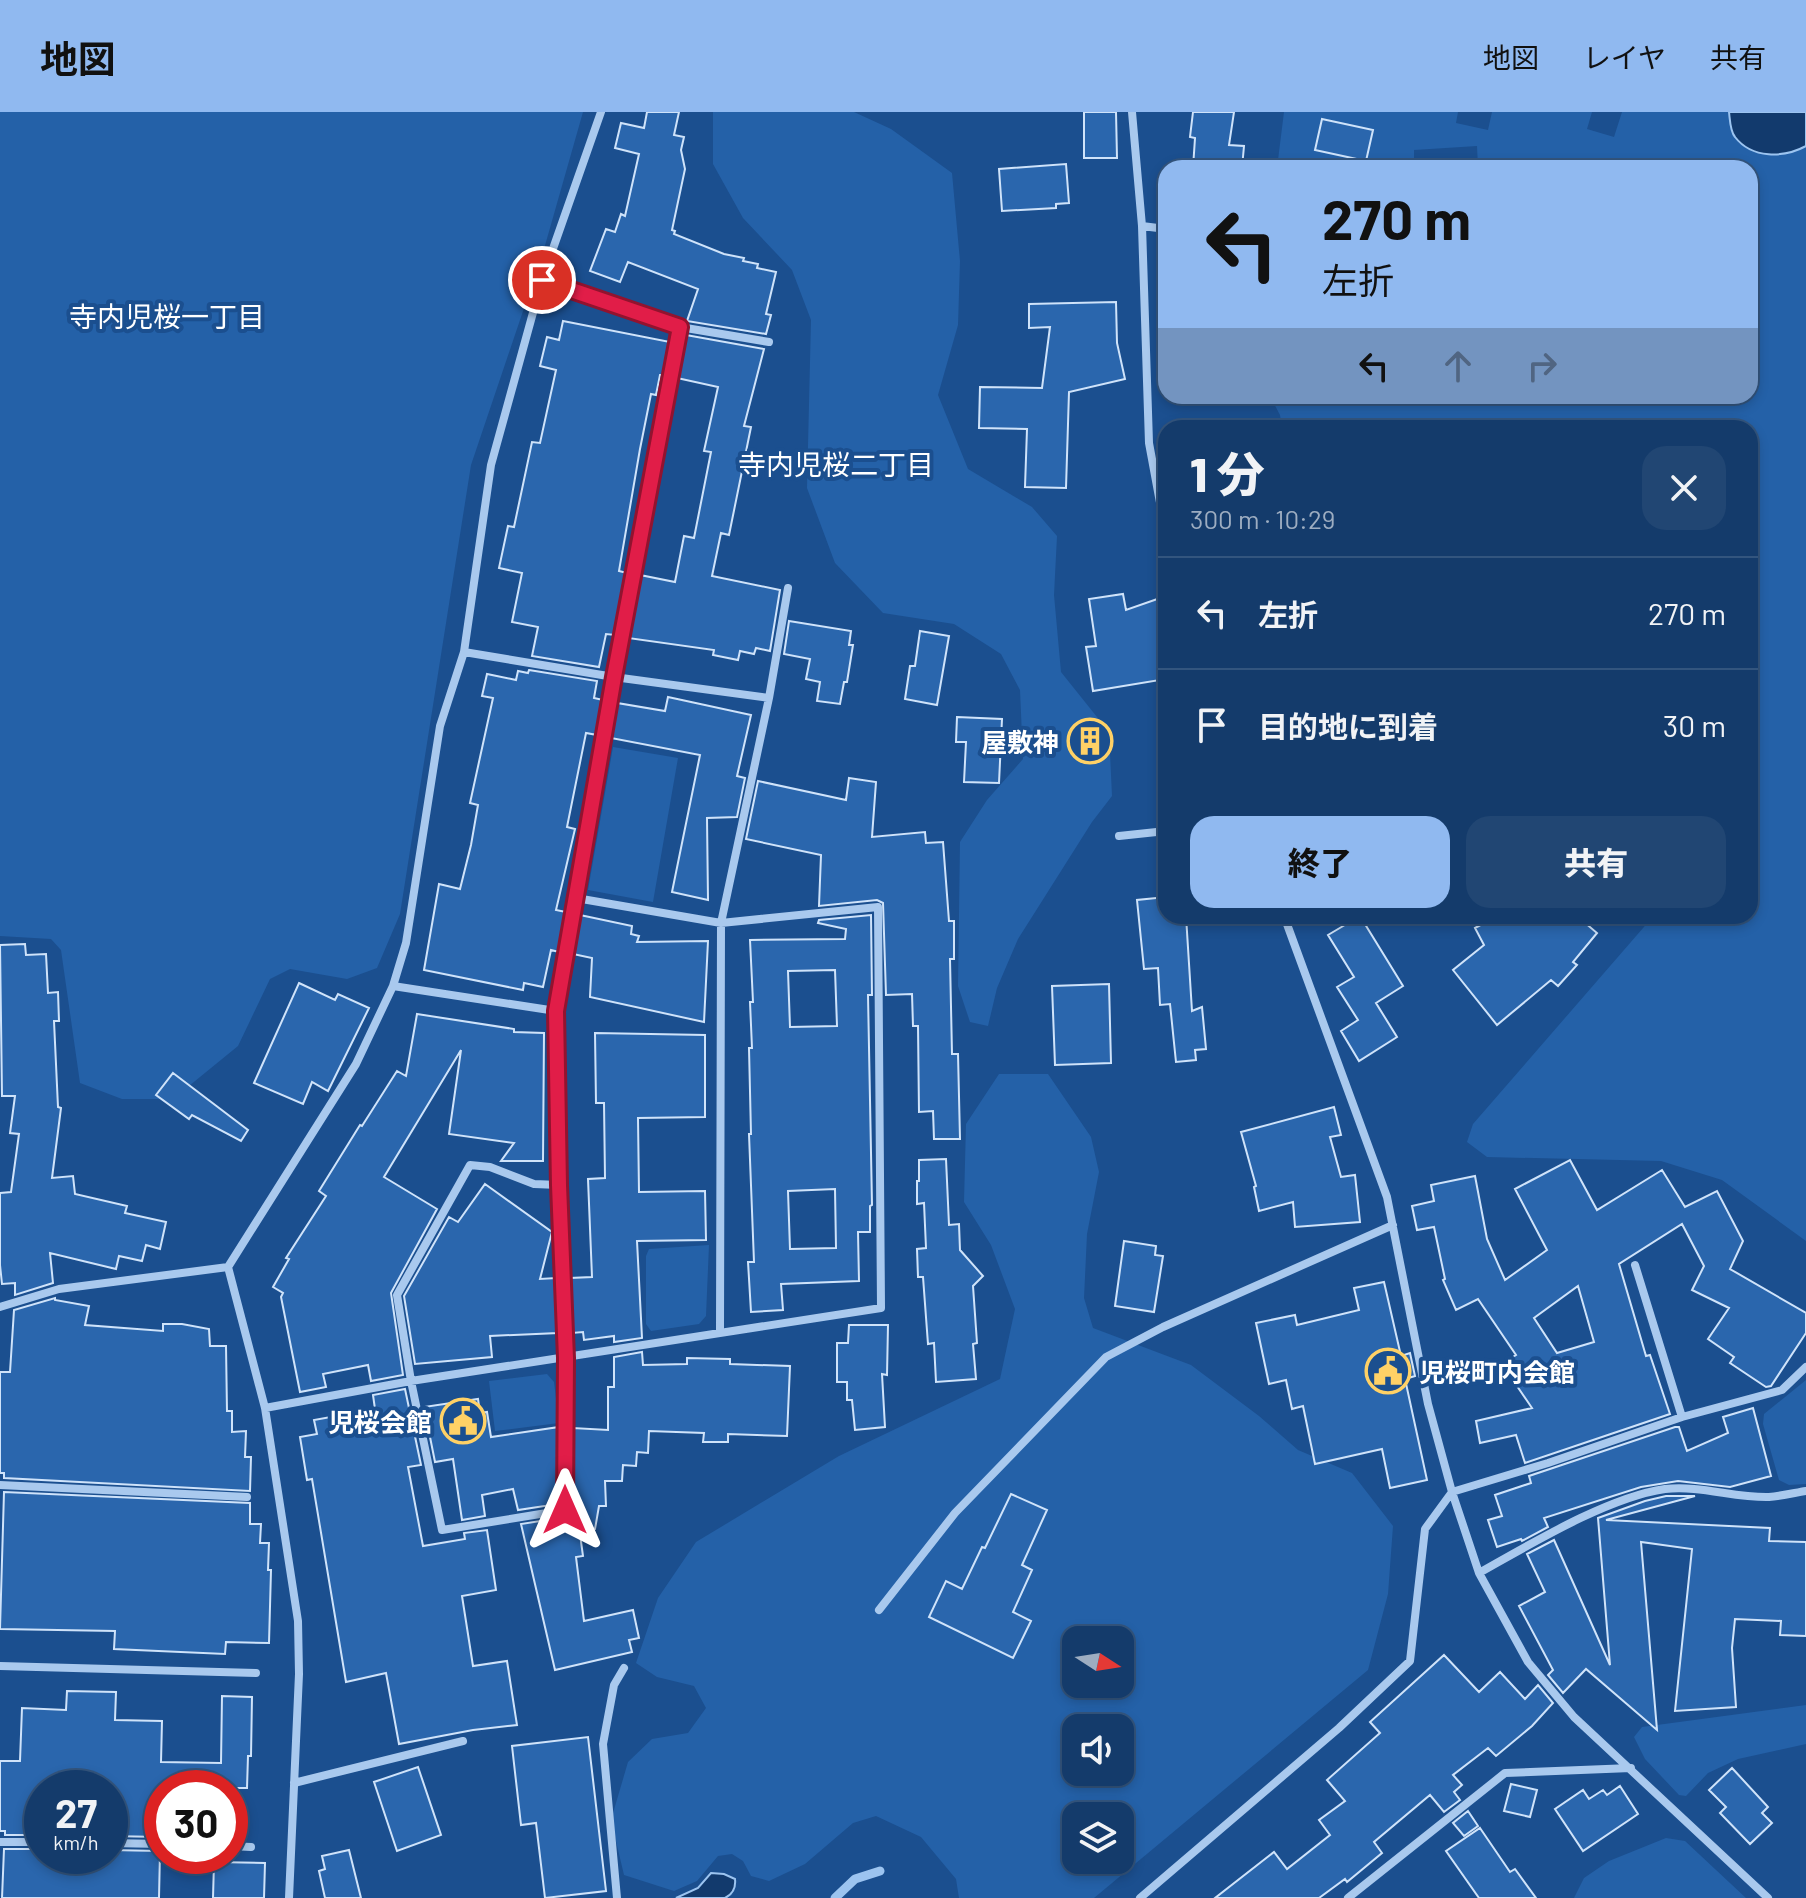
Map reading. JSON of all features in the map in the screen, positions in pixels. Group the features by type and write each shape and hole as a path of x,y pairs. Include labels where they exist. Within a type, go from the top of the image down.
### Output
{"street":[{"path":"289,1898 298,1621 265,1408 228,1267 356,1064 393,986 406,943 440,726 464,652 491,465 542,280 601,112"},
{"path":"1132,112 1142,226 1149,443 1158,492"},
{"path":"1142,226 1158,228"},
{"path":"542,280 680,327 769,342"},
{"path":"559,1185 534,1184 490,1167 470,1165 397,1295 411,1381 442,1530 565,1510 566,1358 556,1011 614,677 680,327"},
{"path":"720,1331 721,923 769,698 788,588"},
{"path":"464,652 769,698"},
{"path":"1119,836 1158,832"},
{"path":"265,1408 411,1381 881,1308 878,907 721,923 576,898"},
{"path":"1287,924 1387,1197 1428,1404 1452,1492 1479,1573 1528,1662 1574,1717 1768,1898"},
{"path":"393,986 556,1011"},
{"path":"879,1610 955,1513 1106,1357 1163,1327 1393,1225"},
{"path":"1635,1265 1682,1417"},
{"path":"0,1307 59,1289 228,1267"},
{"path":"1140,1898 1339,1728 1410,1661 1425,1529 1452,1492 1682,1417 1782,1390 1806,1367"},
{"path":"0,1485 247,1497"},
{"path":"1479,1573 1618,1502 1665,1489 1770,1497 1806,1491"},
{"path":"0,1666 256,1673"},
{"path":"617,1898 603,1744 614,1685 624,1668"},
{"path":"294,1783 463,1741"},
{"path":"1348,1898 1505,1773 1632,1768"},
{"path":"0,1842 24,1842"}],"shaded area":[{"path":"0,112 583,112 544,249 471,465 400,914 377,968 347,979 290,969 270,979 238,1046 173,1099 122,1099 80,1083 61,950 51,939 0,936"},
{"path":"713,112 854,112 891,129 952,173 960,261 958,325 938,395 968,469 1032,507 1057,536 1054,595 1061,672 1109,732 1112,796 1092,822 1018,939 997,988 988,1026 970,1022 958,986 960,842 987,800 1023,759 1020,690 1001,654 954,624 883,613 835,563 807,488 811,320 792,270 743,218 713,164"},
{"path":"1284,112 1458,112 1456,123 1488,130 1492,112 1592,112 1587,129 1614,137 1622,112 1806,112 1806,1241 1722,1180 1661,1161 1487,1157 1467,1142 1473,1124 1647,924 1758,924 1758,420 1281,420 1274,404 1758,404 1758,160 1478,160 1477,146 1414,150 1414,160 1278,160"},
{"path":"1729,112 1806,112 1806,146 1788,153 1759,153 1733,135"},
{"path":"613,747 678,758 653,902 588,890"},
{"path":"999,1074 1048,1074 1091,1137 1099,1172 1087,1234 1084,1298 1093,1328 1191,1365 1298,1450 1352,1473 1393,1526 1388,1594 1368,1670 1134,1865 1134,1802 1062,1802 1062,1874 1123,1874 1094,1898 959,1898 956,1879 921,1837 876,1816 853,1823 805,1864 769,1881 751,1876 743,1861 732,1854 718,1856 697,1881 674,1891 624,1875 611,1820 628,1762 652,1739 688,1733 706,1708 694,1686 657,1677 636,1663 658,1598 696,1542 839,1456 1000,1379 1015,1309 991,1245 964,1202 966,1124"},
{"path":"709,1245 706,1316 699,1324 651,1331 646,1324 646,1256 649,1249"},
{"path":"547,1374 554,1382 559,1423 495,1431 489,1381"},
{"path":"1806,1380 1806,1484 1789,1485 1779,1480 1763,1424 1764,1414"},
{"path":"1806,1705 1806,1744 1738,1759 1708,1773 1686,1796 1679,1795 1645,1759 1634,1737 1642,1727"},
{"path":"1666,1838 1685,1841 1746,1898 1574,1898 1584,1878 1609,1861"},
{"path":"711,1873 735,1879 730,1895 725,1898 676,1898 698,1888"}],"building":[{"path":"647,112 679,112 674,135 684,137 681,150 685,169 672,230 674,234 724,254 744,258 743,261 758,264 757,268 776,272 766,314 771,315 766,334 687,321 698,289 628,262 620,282 590,271 606,229 615,232 621,214 625,216 639,154 615,148 621,123 644,128"},
{"path":"1084,112 1116,112 1117,158 1084,158"},
{"path":"1193,112 1234,112 1229,145 1244,146 1243,160 1194,160 1195,138 1190,137"},
{"path":"1322,119 1373,130 1366,160 1315,150"},
{"path":"1066,164 1069,203 1056,204 1056,208 1002,211 999,169"},
{"path":"1116,302 1117,343 1125,379 1069,392 1066,488 1025,487 1027,429 979,428 980,387 1042,388 1050,327 1029,328 1029,304"},
{"path":"563,321 670,342 664,375 660,375 656,395 651,394 640,449 619,571 627,573 615,635 606,634 599,667 532,656 538,627 512,622 522,573 499,568 508,526 514,527 532,442 540,443 556,370 540,366 547,337 559,340"},
{"path":"686,335 764,349 744,426 751,427 729,535 721,533 712,576 780,590 770,651 756,648 754,654 740,651 738,660 713,655 714,650 628,638 640,575 675,582 684,536 694,538 711,452 704,451 718,387 677,378"},
{"path":"1123,594 1126,610 1158,599 1158,680 1093,691 1086,647 1096,646 1089,599"},
{"path":"789,621 851,631 849,645 853,645 840,704 817,701 820,682 806,679 810,659 784,654"},
{"path":"920,631 949,636 937,705 905,699 910,666 915,666"},
{"path":"529,670 597,681 594,698 603,700 597,735 586,733 567,827 575,829 556,910 566,912 559,952 551,950 543,987 524,983 523,990 424,970 439,884 460,889 471,845 478,805 470,803 493,698 482,696 487,674 516,680 518,671 528,673"},
{"path":"668,697 751,715 737,776 745,778 737,817 707,818 708,900 672,892 700,755 611,738 617,703 665,711"},
{"path":"957,717 1002,719 999,783 964,782 966,742 956,742"},
{"path":"849,778 876,782 872,837 925,832 926,843 943,842 949,921 954,921 954,959 950,959 952,1054 958,1054 960,1139 934,1139 933,1111 919,1112 918,1026 913,1026 912,994 886,995 883,903 877,900 819,906 821,855 746,839 758,781 846,800"},
{"path":"1158,898 1158,924 1187,924 1192,1011 1202,1007 1206,1049 1195,1050 1196,1060 1176,1062 1170,1004 1160,1005 1158,968 1144,969 1137,900"},
{"path":"580,915 632,926 631,934 639,936 637,942 708,941 704,1022 590,997 592,958 573,954"},
{"path":"871,915 872,995 868,995 870,1232 858,1232 859,1281 781,1284 783,1310 751,1312 748,1262 754,1262 749,1134 750,1002 753,1002 750,940 845,939 846,929 818,923 819,920","holes":["835,970 837,1026 790,1027 788,971","835,1189 836,1248 790,1249 788,1191"]},
{"path":"1347,924 1365,924 1403,986 1376,1003 1397,1037 1359,1061 1341,1031 1358,1020 1337,987 1354,977 1328,935"},
{"path":"1482,924 1586,924 1597,933 1573,962 1577,965 1558,986 1551,980 1497,1025 1453,970 1484,945 1475,928"},
{"path":"25,944 26,955 46,954 48,993 58,992 59,1021 54,1021 58,1107 61,1108 52,1178 73,1176 75,1194 127,1206 125,1213 166,1222 160,1249 146,1245 142,1261 119,1256 116,1269 50,1253 53,1283 15,1295 15,1283 2,1284 0,1265 0,1193 11,1192 19,1134 10,1133 15,1096 2,1096 0,945"},
{"path":"299,983 335,1000 338,994 369,1008 328,1091 312,1082 303,1104 254,1083"},
{"path":"1109,984 1111,1063 1055,1065 1052,986"},
{"path":"417,1014 514,1029 514,1032 544,1033 543,1161 501,1161 514,1143 449,1134 461,1050 384,1177 437,1209 391,1293 403,1375 371,1381 368,1365 323,1374 326,1387 300,1392 281,1297 283,1293 273,1287 289,1259 286,1258 326,1196 319,1191 360,1125 397,1071 406,1076"},
{"path":"595,1033 705,1035 705,1117 638,1118 639,1192 705,1191 706,1240 637,1241 642,1338 614,1342 614,1336 584,1340 583,1332 572,1333 570,1278 592,1277 588,1179 605,1178 604,1103 596,1103"},
{"path":"173,1073 248,1130 241,1141 192,1115 189,1119 156,1095"},
{"path":"1334,1107 1341,1135 1330,1137 1341,1177 1355,1175 1360,1222 1295,1227 1293,1202 1259,1211 1256,1186 1241,1132"},
{"path":"946,1159 949,1225 959,1224 960,1250 983,1276 973,1286 976,1379 936,1382 934,1343 928,1344 923,1277 918,1277 917,1249 926,1248 924,1203 917,1204 917,1181 919,1160"},
{"path":"1570,1160 1597,1210 1662,1170 1685,1207 1717,1191 1743,1241 1730,1269 1806,1313 1806,1333 1771,1386 1766,1387 1730,1363 1734,1357 1708,1339 1729,1308 1692,1290 1704,1266 1682,1224 1619,1264 1646,1356 1650,1355 1670,1414 1525,1463 1516,1435 1480,1443 1476,1421 1532,1408 1502,1364 1516,1355 1478,1299 1456,1310 1443,1280 1434,1227 1417,1230 1412,1206 1434,1201 1431,1185 1475,1176 1487,1239 1505,1280 1547,1250 1515,1189","holes":["1578,1286 1594,1342 1557,1353 1534,1318"]},
{"path":"485,1184 552,1232 540,1279 556,1278 558,1333 490,1336 492,1357 415,1364 404,1296 449,1217 458,1222"},
{"path":"1124,1241 1156,1246 1155,1255 1163,1256 1154,1312 1115,1306"},
{"path":"1384,1282 1401,1356 1410,1353 1415,1376 1405,1379 1427,1480 1390,1488 1382,1449 1315,1464 1303,1406 1292,1409 1286,1380 1269,1384 1256,1323 1295,1315 1297,1325 1359,1310 1354,1288"},
{"path":"55,1298 89,1306 85,1325 163,1331 163,1324 182,1324 209,1329 210,1346 226,1346 227,1411 232,1411 232,1432 246,1431 245,1457 251,1457 250,1491 4,1478 4,1473 0,1473 0,1372 10,1372 14,1310"},
{"path":"849,1325 888,1325 887,1375 882,1374 885,1427 855,1430 852,1400 847,1400 847,1382 837,1382 837,1343 848,1343"},
{"path":"642,1352 643,1365 687,1364 687,1358 730,1359 730,1364 790,1366 787,1436 728,1434 728,1442 703,1442 704,1433 649,1431 648,1453 637,1452 636,1466 623,1465 622,1481 605,1481 606,1506 599,1506 595,1529 579,1527 583,1556 576,1557 584,1621 633,1610 639,1638 629,1640 632,1652 555,1670 521,1524 571,1514 573,1428 608,1430 608,1387 614,1387 614,1357"},
{"path":"405,1389 421,1465 408,1467 423,1546 465,1539 464,1533 487,1530 496,1590 462,1596 473,1666 507,1661 517,1725 399,1744 386,1673 346,1682 312,1479 307,1480 300,1437 317,1434 314,1420 375,1409 373,1395"},
{"path":"478,1399 480,1413 487,1412 491,1437 559,1427 558,1504 518,1510 513,1489 482,1495 485,1516 462,1520 453,1459 435,1462 424,1407"},
{"path":"1753,1408 1771,1476 1730,1487 1678,1481 1641,1487 1544,1518 1548,1527 1522,1541 1497,1547 1488,1520 1502,1516 1495,1495 1531,1483 1529,1476 1675,1427 1679,1427 1687,1451 1728,1433 1723,1417"},
{"path":"4,1492 250,1503 250,1524 261,1524 260,1543 269,1543 269,1643 226,1642 225,1654 114,1649 115,1631 0,1629"},
{"path":"1011,1494 1047,1510 1022,1565 1032,1570 1013,1612 1031,1621 1013,1658 929,1617 946,1581 962,1589"},
{"path":"1666,1496 1695,1496 1606,1520 1770,1528 1769,1541 1806,1542 1806,1636 1780,1635 1781,1621 1735,1619 1732,1648 1736,1707 1675,1711 1692,1549 1641,1542 1657,1730 1586,1669 1563,1693 1548,1675 1553,1670 1519,1606 1545,1592 1527,1554 1554,1540 1610,1665 1598,1518"},
{"path":"1444,1655 1479,1692 1500,1672 1525,1699 1538,1685 1553,1703 1532,1726 1496,1756 1488,1748 1453,1775 1462,1785 1454,1792 1460,1800 1444,1812 1430,1795 1374,1842 1382,1853 1347,1882 1345,1879 1319,1898 1215,1898 1274,1852 1287,1869 1330,1835 1319,1820 1345,1801 1327,1780 1380,1733 1370,1722"},
{"path":"67,1691 116,1692 115,1720 162,1721 161,1762 221,1763 222,1696 252,1697 251,1756 248,1756 248,1770 144,1770 144,1837 128,1836 128,1770 24,1770 24,1835 5,1835 5,1831 0,1831 0,1761 20,1761 22,1708 66,1710"},
{"path":"588,1737 606,1891 545,1898 536,1823 521,1825 512,1746"},
{"path":"418,1767 441,1835 397,1851 374,1782"},
{"path":"1732,1768 1768,1807 1762,1813 1772,1823 1750,1844 1720,1813 1726,1807 1709,1790"},
{"path":"1511,1784 1537,1790 1530,1817 1504,1811"},
{"path":"1620,1786 1638,1814 1583,1851 1555,1809 1583,1790 1589,1799 1603,1790 1607,1795"},
{"path":"1468,1811 1478,1826 1464,1836 1453,1823"},
{"path":"1480,1828 1510,1872 1515,1869 1536,1898 1479,1898 1446,1851"},
{"path":"4,1849 24,1849 24,1874 128,1874 128,1850 144,1851 144,1874 160,1874 159,1898 2,1898"},
{"path":"349,1850 361,1898 325,1898 319,1871 325,1869 322,1856"},
{"path":"248,1863 265,1863 264,1898 213,1898 214,1874 248,1874"}],"waterway":[{"path":"835,1898 855,1879 880,1871"}],"place":[{"name":"屋敷神","path":"1090,741"},
{"name":"児桜町内会館","path":"1388,1371"},
{"name":"児桜会館","path":"463,1421"}],"district":[{"name":"寺内児桜一丁目","path":"167,316"},
{"name":"寺内児桜二丁目","path":"836,464"}],"route":[{"path":"542,280 680,327 614,677 556,1011 566,1358 565,1510"}]}
